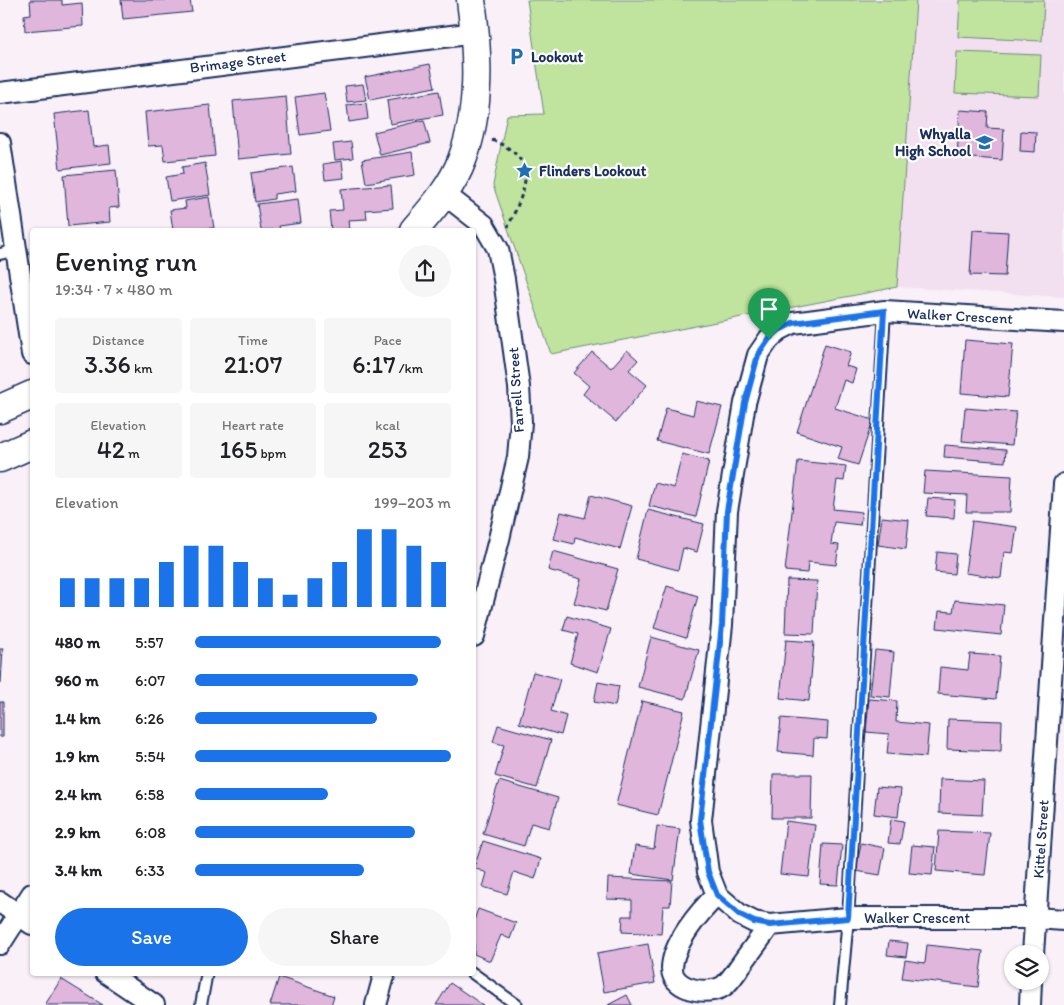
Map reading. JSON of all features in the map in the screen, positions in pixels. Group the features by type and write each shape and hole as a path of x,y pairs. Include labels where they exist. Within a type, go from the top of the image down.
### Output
{"main road":[{"path":"416,228 444,193 461,162 471,132 476,65 475,32 471,0"},
{"path":"0,409 30,396"},
{"path":"0,458 30,445"}],"street":[{"name":"Brimage Street","path":"0,93 475,32"},
{"path":"0,143 8,252 30,346"},
{"name":"Farrell Street","path":"444,193 484,225 498,249 515,361 521,422 518,458 476,628"},
{"name":"Walker Crescent","path":"1064,322 884,311 793,323 779,330 769,339 758,355 745,403 727,511 722,625 700,820 708,872 717,895 740,915 754,922 770,925 848,918 1036,918 1064,920"},
{"name":"Kittel Street","path":"1034,945 1064,484"},
{"path":"717,895 702,910 681,941 676,952 672,972 675,978 682,984 698,990 709,991 725,986 770,925"},
{"path":"0,902 26,919"},
{"path":"0,944 26,919 30,902"},
{"path":"111,976 154,1005"},
{"path":"376,1005 384,976"},
{"path":"1030,1005 1031,990"}],"lane":[{"path":"840,1005 848,918 884,311"},
{"path":"201,1005 206,976"},
{"path":"476,976 517,1005"}],"path":[{"path":"471,132 504,145 516,152 525,171 525,184 521,197 498,249"}],"shaded area":[{"name":"Whyalla High School","path":"916,0 1064,0 1064,297 897,287"}],"green space":[{"path":"527,0 916,0 897,287 551,354 493,185 507,115 544,114"},
{"path":"960,0 1044,0 1042,41 958,37"},
{"path":"957,52 1041,55 1039,96 955,93"}],"building":[{"path":"30,0 62,0 62,5 82,3 83,26 25,31 24,15 31,14"},
{"path":"121,0 190,0 192,12 123,19"},
{"path":"430,64 435,87 370,100 365,77"},
{"path":"363,84 366,100 347,102 345,86"},
{"path":"439,91 443,115 390,124 387,100"},
{"path":"324,93 330,131 300,135 295,97"},
{"path":"286,96 291,154 238,159 233,101"},
{"path":"366,103 368,119 349,122 347,105"},
{"path":"210,105 215,156 165,161 163,145 148,146 145,112"},
{"path":"89,110 93,147 109,145 111,163 60,169 54,114"},
{"path":"960,110 988,112 987,128 1004,129 1002,160 957,157"},
{"path":"424,120 430,143 380,155 374,132"},
{"path":"1021,131 1036,132 1035,152 1020,151"},
{"path":"351,142 353,158 335,160 333,144"},
{"path":"412,152 415,175 366,183 362,160"},
{"path":"342,161 344,178 325,180 323,164"},
{"path":"205,163 210,195 170,201 166,177 183,174 182,167"},
{"path":"293,167 296,191 274,194 274,199 255,202 251,173"},
{"path":"116,170 119,207 109,208 110,222 68,226 64,175"},
{"path":"391,185 393,208 366,210 367,219 348,220 349,228 331,228 329,211 343,210 341,189"},
{"path":"209,197 214,228 173,228 170,210 186,208 185,201"},
{"path":"298,199 301,223 279,226 280,228 261,228 257,204"},
{"path":"973,230 1008,232 1005,276 970,275"},
{"path":"965,340 1013,344 1008,397 961,393"},
{"path":"825,344 851,352 846,366 856,369 852,383 844,380 835,408 873,420 858,465 838,459 842,447 797,432"},
{"path":"627,350 638,360 629,370 647,385 616,422 583,394 589,386 574,373 592,352 611,368"},
{"path":"696,401 722,407 709,454 657,441 666,408 693,415"},
{"path":"965,408 1016,412 1012,445 962,441"},
{"path":"945,445 1006,450 1005,462 944,457"},
{"path":"682,454 709,461 696,517 649,506 655,483 674,488"},
{"path":"798,461 846,466 844,481 837,480 833,509 862,512 860,525 834,522 831,544 839,545 836,565 808,562 807,573 785,571"},
{"path":"925,471 1012,476 1010,512 966,512 967,495 923,493"},
{"path":"591,495 632,506 620,549 575,537 574,544 554,539 561,512 585,518"},
{"path":"928,498 955,500 954,518 926,516"},
{"path":"648,510 704,524 697,552 683,548 678,570 636,559"},
{"path":"882,517 909,520 906,549 878,545"},
{"path":"972,521 1017,527 1013,553 1004,552 1001,578 965,573"},
{"path":"553,551 618,569 606,611 574,603 581,579 548,570"},
{"path":"937,552 956,554 954,574 935,572"},
{"path":"787,580 817,581 814,634 785,633"},
{"path":"667,586 698,596 686,638 654,628"},
{"path":"955,600 1004,605 1001,635 937,628 939,611 953,612"},
{"path":"567,616 611,629 598,672 570,663 578,634 563,630"},
{"path":"651,637 699,650 685,699 638,687"},
{"path":"786,640 814,642 809,701 780,698"},
{"path":"0,649 3,649 1,683 0,683"},
{"path":"875,650 894,652 890,697 870,695"},
{"path":"970,654 1000,656 996,699 938,694 940,667 968,670"},
{"path":"533,672 560,679 551,711 566,716 561,735 519,723"},
{"path":"598,682 619,686 615,706 594,702"},
{"path":"869,699 897,701 896,722 929,725 926,757 887,754 889,734 866,732"},
{"path":"642,701 684,711 658,815 616,805"},
{"path":"0,702 3,702 3,737 0,737"},
{"path":"781,718 828,722 827,739 814,738 813,755 778,752"},
{"path":"948,719 1002,721 1001,751 947,749"},
{"path":"498,725 551,740 537,788 495,776 504,745 493,742"},
{"path":"773,774 812,774 811,818 772,818"},
{"path":"940,779 984,781 982,815 939,813"},
{"path":"499,781 558,798 549,828 531,823 524,846 483,834"},
{"path":"877,787 901,789 898,817 874,814"},
{"path":"891,819 904,821 900,844 888,843"},
{"path":"786,821 815,825 809,877 780,874"},
{"path":"657,826 680,829 673,880 631,874 635,846 654,849"},
{"path":"939,831 990,833 985,875 936,871"},
{"path":"483,841 541,859 535,879 514,872 507,894 483,887 487,873 476,869 476,862"},
{"path":"861,843 885,848 880,875 856,871"},
{"path":"823,844 842,845 838,885 820,884"},
{"path":"912,845 935,847 932,875 909,873"},
{"path":"608,878 672,881 670,906 663,906 661,934 622,932 623,916 632,916 632,900 607,899"},
{"path":"478,909 516,923 510,939 501,935 490,961 476,955 476,914"},
{"path":"889,941 908,943 906,957 887,955"},
{"path":"648,944 655,983 604,992 597,953"},
{"path":"927,945 983,951 978,987 902,978 905,960 925,963"},
{"path":"279,977 334,996 331,1005 270,1005"},
{"path":"61,979 103,1005 45,1005"},
{"path":"450,983 483,1005 436,1005"},
{"path":"627,995 632,1005 608,1005"}],"place":[{"name":"Lookout","path":"517,57"},
{"name":"Whyalla High School","path":"985,143"},
{"name":"Flinders Lookout","path":"525,171"}],"route":[{"path":"884,311 848,918 770,925 754,922 740,915 717,895 708,872 700,820 722,625 727,511 745,403 758,355 769,339 779,330 793,323 884,311"}]}
